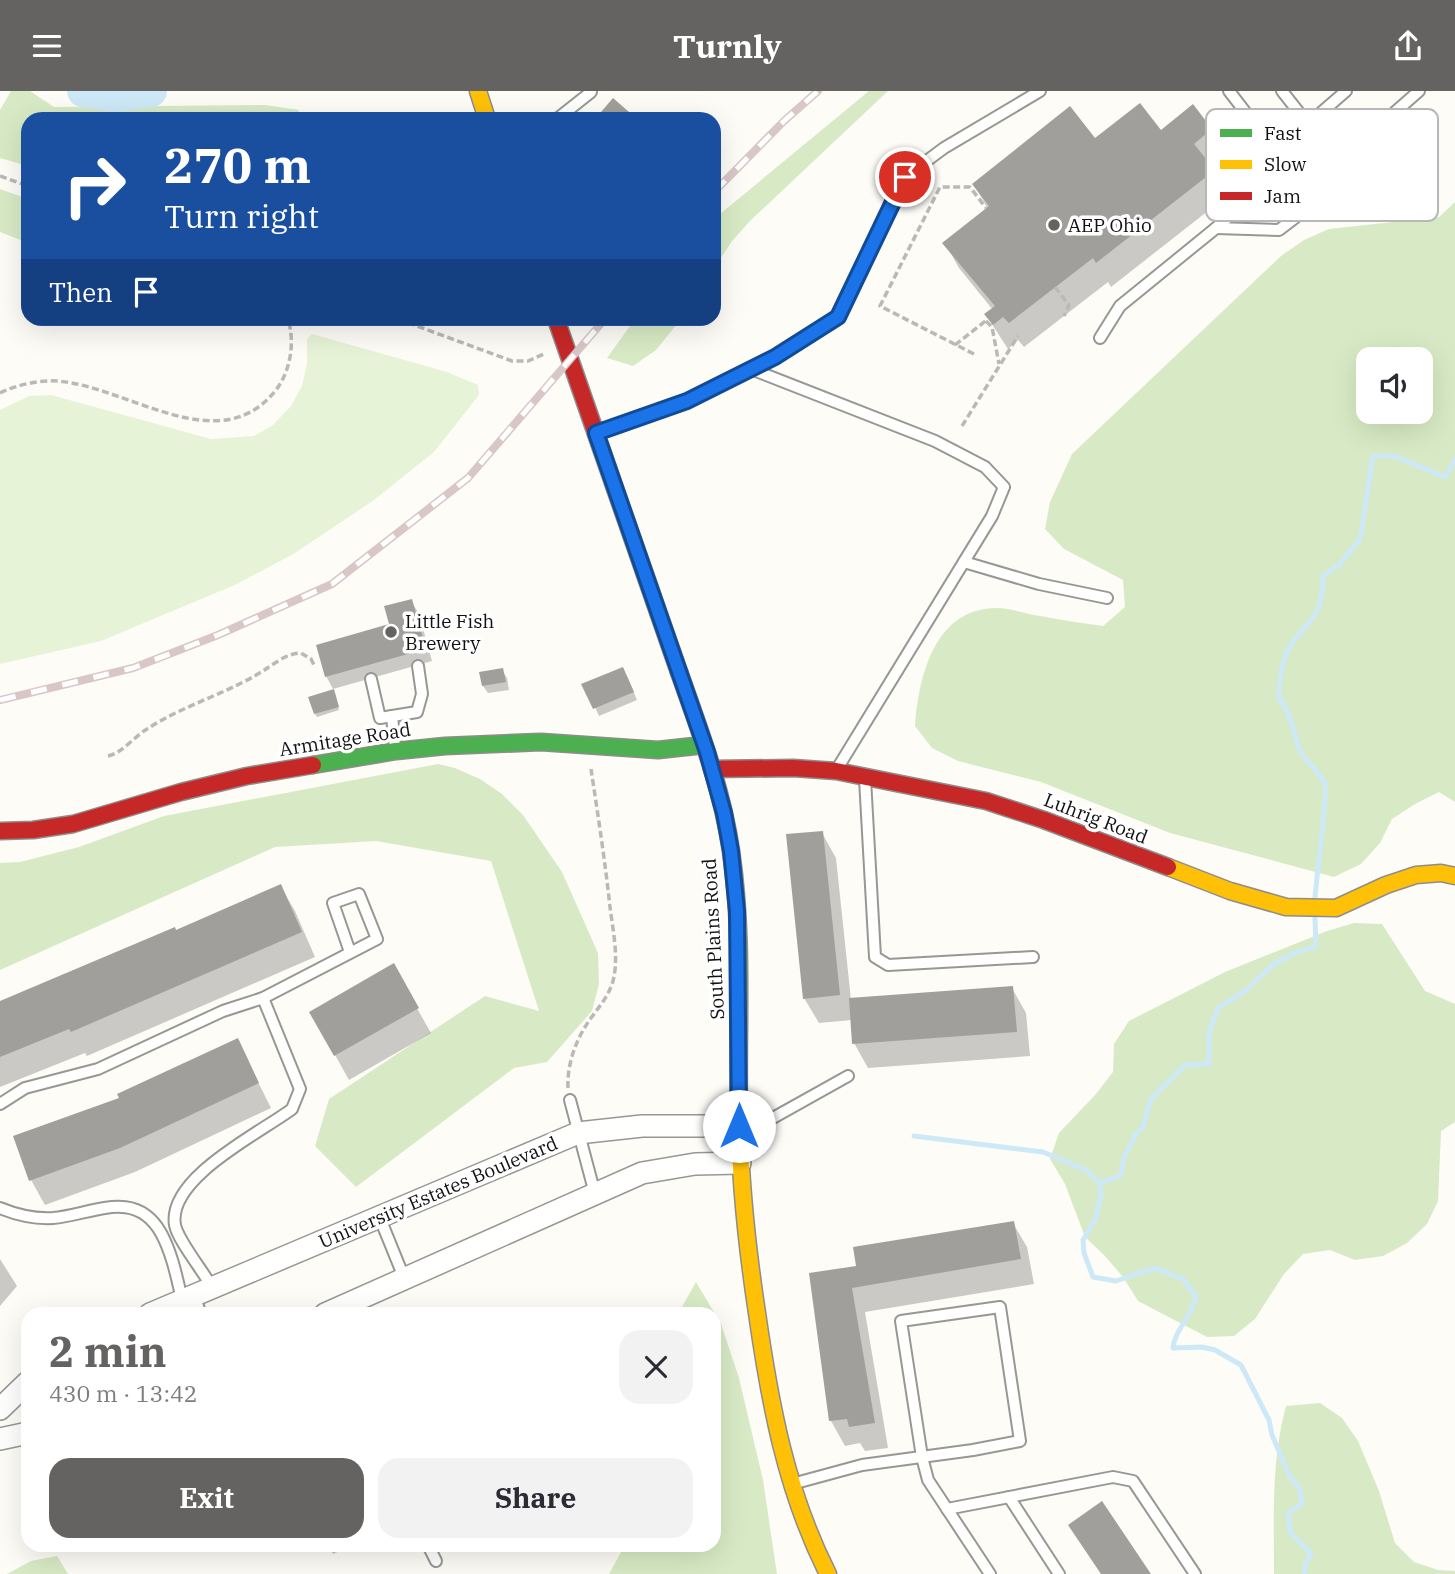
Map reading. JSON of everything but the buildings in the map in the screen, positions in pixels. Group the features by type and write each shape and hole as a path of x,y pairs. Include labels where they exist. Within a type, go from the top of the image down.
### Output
{"street":[{"path":"478,91 485,112"},
{"name":"South Plains Road","path":"558,326 712,769 731,851 737,911 740,1163 752,1287 771,1402 789,1485 803,1523 828,1574"},
{"name":"Armitage Road","path":"0,831 33,830 73,824 181,792 247,776 396,751 541,742 658,750 704,745"},
{"name":"Luhrig Road","path":"712,769 793,768 836,771 986,801 1044,820 1230,891 1286,907 1336,908 1416,874 1441,873 1455,876"},
{"name":"University Estates Boulevard","path":"174,1307 197,1300 379,1216 578,1133 642,1126 739,1124"},
{"path":"341,1307 642,1173 695,1164 740,1163"},
{"path":"0,1409 21,1390"},
{"path":"0,1439 21,1434"}],"lane":[{"path":"596,433 687,401 775,357 838,317 905,177 937,152 1040,91"},
{"path":"1229,91 1243,109"},
{"path":"1282,91 1296,109"},
{"path":"1325,109 1346,91"},
{"path":"1398,109 1419,91"},
{"path":"565,112 591,92"},
{"path":"1100,338 1120,306 1224,221"},
{"path":"1216,228 1279,230 1291,221"},
{"path":"751,369 935,441 985,467 1004,487 992,516 836,771"},
{"path":"964,562 1039,584 1107,598"},
{"path":"371,679 380,718 417,712 422,694 418,667"},
{"path":"392,716 396,751"},
{"path":"865,776 875,957 888,965 1033,957"},
{"path":"0,1104 25,1088 98,1069 223,1011 263,997 377,939 359,894 333,903 350,952"},
{"path":"197,1300 203,1271 175,1227 174,1213 177,1204 194,1180 211,1165 292,1109 299,1096 300,1089 263,997"},
{"path":"739,1124 764,1123 848,1076"},
{"path":"570,1100 595,1194"},
{"path":"0,1208 36,1217 62,1217 116,1206 138,1212 151,1219 197,1300"},
{"path":"379,1216 405,1280"},
{"path":"789,1485 862,1465 922,1457 1020,1441 1000,1307 901,1321 922,1457 928,1480 990,1574"},
{"path":"947,1509 1113,1477 1133,1481 1195,1574"},
{"path":"1009,1497 1059,1574"},
{"path":"431,1552 436,1562"}],"path":[{"path":"0,176 21,184"},
{"path":"974,355 880,306 940,187 970,187 986,208"},
{"path":"1055,287 1069,305 1064,316"},
{"path":"955,345 987,320 992,327 999,366"},
{"path":"0,393 36,382 58,381 194,420 233,420 254,411 280,384 286,371 292,342 289,326"},
{"path":"417,326 512,361 528,361 565,345"},
{"path":"962,426 1018,336"},
{"path":"107,756 114,755 134,737 169,716 231,688 290,655 301,653 314,665"},
{"path":"570,1100 569,1066 585,1027 607,995 613,981 615,948 587,745"}],"green space":[{"path":"11,91 30,91 54,107 265,105 299,110 21,112 21,164 0,158 0,110"},
{"path":"869,91 888,91 751,220 721,258 721,213"},
{"path":"0,189 21,196 21,240 0,232"},
{"path":"1455,202 1455,802 1439,792 1415,804 1392,819 1380,843 1361,864 1334,877 1170,833 1041,782 958,761 932,748 915,726 921,686 934,648 945,632 959,619 976,611 997,608 1103,626 1125,607 1123,580 1064,549 1045,529 1050,502 1072,454 1281,256 1304,240 1329,229 1402,221 1438,221 1438,217"},
{"path":"630,326 675,326 656,350 633,366 607,358"},
{"path":"312,334 447,372 478,385 479,395 434,452 374,500 295,553 237,584 101,641 0,664 0,410 29,396 51,395 211,439 254,436 273,425 291,406 302,386 307,364 307,339"},
{"path":"438,764 480,779 502,794 523,815 562,872 598,953 599,984 592,1011 547,1062 514,1068 356,1187 315,1146 329,1099 485,996 539,1011 491,861 376,841 275,847 0,970 0,863 20,862 79,847 164,816"},
{"path":"1354,923 1382,924 1425,991 1455,1004 1455,1122 1441,1131 1438,1201 1427,1224 1407,1243 1383,1256 1355,1260 1330,1250 1303,1254 1284,1274 1255,1319 1234,1336 1207,1337 1138,1301 1123,1277 1085,1237 1065,1184 1050,1159 1059,1133 1113,1072 1114,1044 1129,1021 1225,972 1327,931"},
{"path":"696,1282 711,1307 682,1307"},
{"path":"721,1324 739,1378 763,1480 777,1574 609,1574 621,1552 721,1552"},
{"path":"1320,1403 1342,1418 1358,1441 1379,1491 1395,1543 1414,1562 1438,1570 1455,1571 1455,1574 1274,1574 1276,1469 1286,1406"},
{"path":"57,1556 68,1574 7,1574 31,1561"}],"waterway":[{"path":"83,91 115,96 151,91"},
{"path":"1315,898 1325,784 1301,753 1289,716 1279,699 1284,660 1292,644 1317,610 1322,596 1323,576 1339,565 1360,539 1373,456 1394,456 1445,477 1455,460"},
{"path":"1305,1574 1304,1568 1311,1553 1290,1532 1288,1513 1302,1504 1300,1489 1290,1477 1272,1435 1269,1420 1241,1365 1215,1350 1202,1347 1173,1348 1176,1336 1196,1297 1183,1279 1155,1268 1116,1281 1093,1277 1084,1253 1083,1240 1096,1218 1101,1194 1100,1183 1121,1175 1124,1157 1136,1134 1143,1127 1151,1099 1185,1065 1209,1064 1209,1032 1218,1008 1245,991 1274,964 1316,946 1315,918"},
{"path":"914,1136 1043,1152 1086,1170 1100,1183"}],"railway":[{"path":"721,185 818,91"},
{"path":"0,700 133,668 218,635 332,584 468,478 599,326"}],"traffic: fast":[{"path":"679,672 716,783 731,851 739,950 739,1116"},
{"path":"313,765 445,746 541,742 658,750 704,745"}],"traffic: slow":[{"path":"478,91 485,112"},
{"path":"1168,867 1230,891 1286,907 1336,908 1386,885 1416,875 1441,873 1455,876"},
{"path":"739,1116 747,1239 774,1414 801,1511 828,1574"}],"traffic: jam":[{"path":"558,326 679,672"},
{"path":"0,831 33,830 73,824 181,792 247,776 313,765"},
{"path":"712,769 793,768 836,771 986,801 1168,867"}],"place":[{"name":"AEP Ohio","path":"1054,225"},
{"name":"Little Fish Brewery","path":"391,632"}],"route":[{"path":"739,1126 737,911 724,813 707,752 596,433 687,401 775,357 838,317 905,177"}]}
